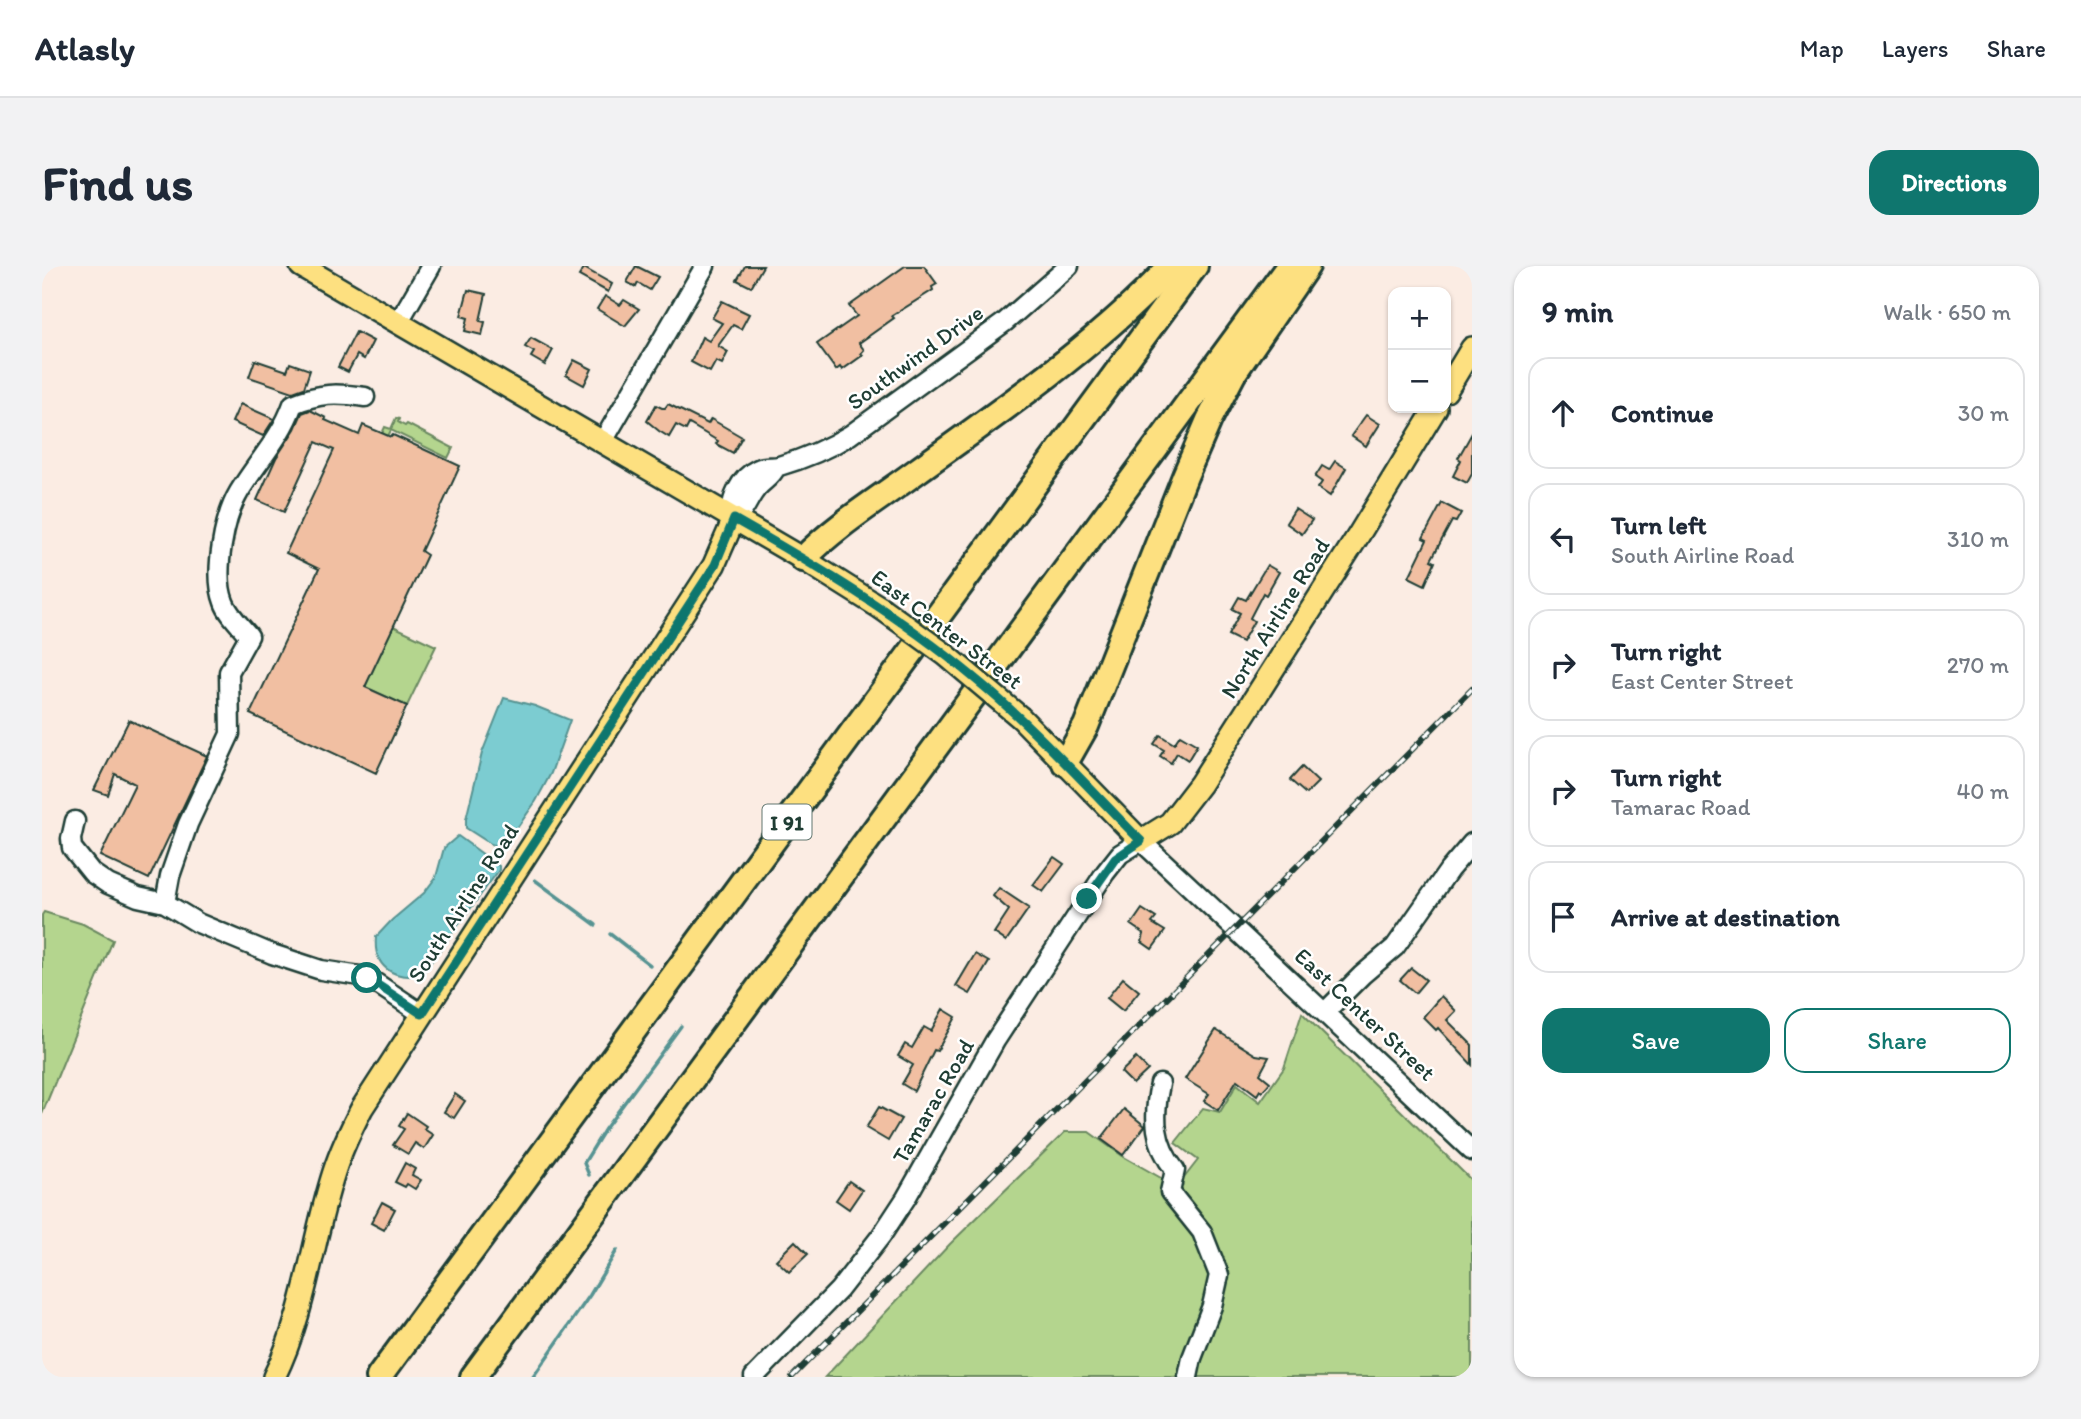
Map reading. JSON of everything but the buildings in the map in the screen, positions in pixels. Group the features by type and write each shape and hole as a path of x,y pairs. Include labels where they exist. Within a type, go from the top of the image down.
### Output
{"highway":[{"path":"803,559 851,519 1086,348 1171,266"},
{"name":"I 91","path":"379,1377 1195,266"},
{"path":"473,1377 1289,266"},
{"path":"1065,763 1086,726 1213,412 1246,355 1307,266"}],"main road":[{"name":"East Center Street","path":"301,266 803,559 881,608 946,655 1021,718 1141,841"},
{"path":"1451,383 1472,348"},
{"name":"North Airline Road","path":"1141,841 1170,823 1207,773 1433,413"},
{"name":"South Airline Road","path":"274,1377 300,1311 321,1219 340,1155 362,1108 715,565 734,519"}],"street":[{"path":"398,323 430,266"},
{"path":"602,443 705,266"},
{"name":"Southwind Drive","path":"734,519 731,512 733,501 747,477 763,467 776,467 825,449 850,435 1005,322 1069,266"},
{"path":"165,903 170,876 188,824 230,734 229,672 249,636 224,603 218,573 223,538 238,494 287,421 293,404 314,396 337,393 365,397"},
{"path":"75,821 72,848 92,873 108,884 138,897 165,903 198,923 272,954 321,970 367,978 422,1014"},
{"name":"East Center Street","path":"1141,841 1472,1150"},
{"name":"Tamarac Road","path":"754,1377 861,1264 906,1198 995,1041 1105,873 1120,854 1141,841"},
{"path":"1325,1012 1395,947 1449,870 1472,844"},
{"path":"1160,1084 1157,1131 1162,1154 1175,1170 1170,1192 1202,1232 1219,1275 1212,1306 1192,1358 1188,1377"}],"green space":[{"path":"396,418 405,426 407,424 453,448 448,458 391,430 371,471 366,468 385,427 391,429"},
{"path":"393,626 436,646 407,706 365,687"},
{"path":"44,912 83,924 113,940 42,1114 42,915"},
{"path":"1302,1013 1472,1181 1472,1377 825,1377 950,1244 1065,1132 1089,1132 1124,1157 1177,1187 1198,1160 1175,1143 1203,1108 1220,1112 1237,1084 1260,1102 1284,1068"}],"water":[{"path":"504,698 535,706 570,720 551,773 536,801 503,848 491,844 466,828 466,819 482,753"},
{"path":"458,836 499,866 499,870 422,974 412,976 394,973 382,964 378,956 376,937 424,893 436,877 444,848"}],"waterway":[{"path":"535,880 596,925"},
{"path":"610,934 650,965"},
{"path":"589,1175 584,1163 605,1129 681,1026"},
{"path":"533,1377 590,1295 617,1250"}],"railway":[{"path":"792,1377 1472,689"}],"route":[{"path":"367,978 422,1014 715,565 734,519 868,600 918,633 974,677 1021,718 1141,841 1115,859 1087,899"}]}
